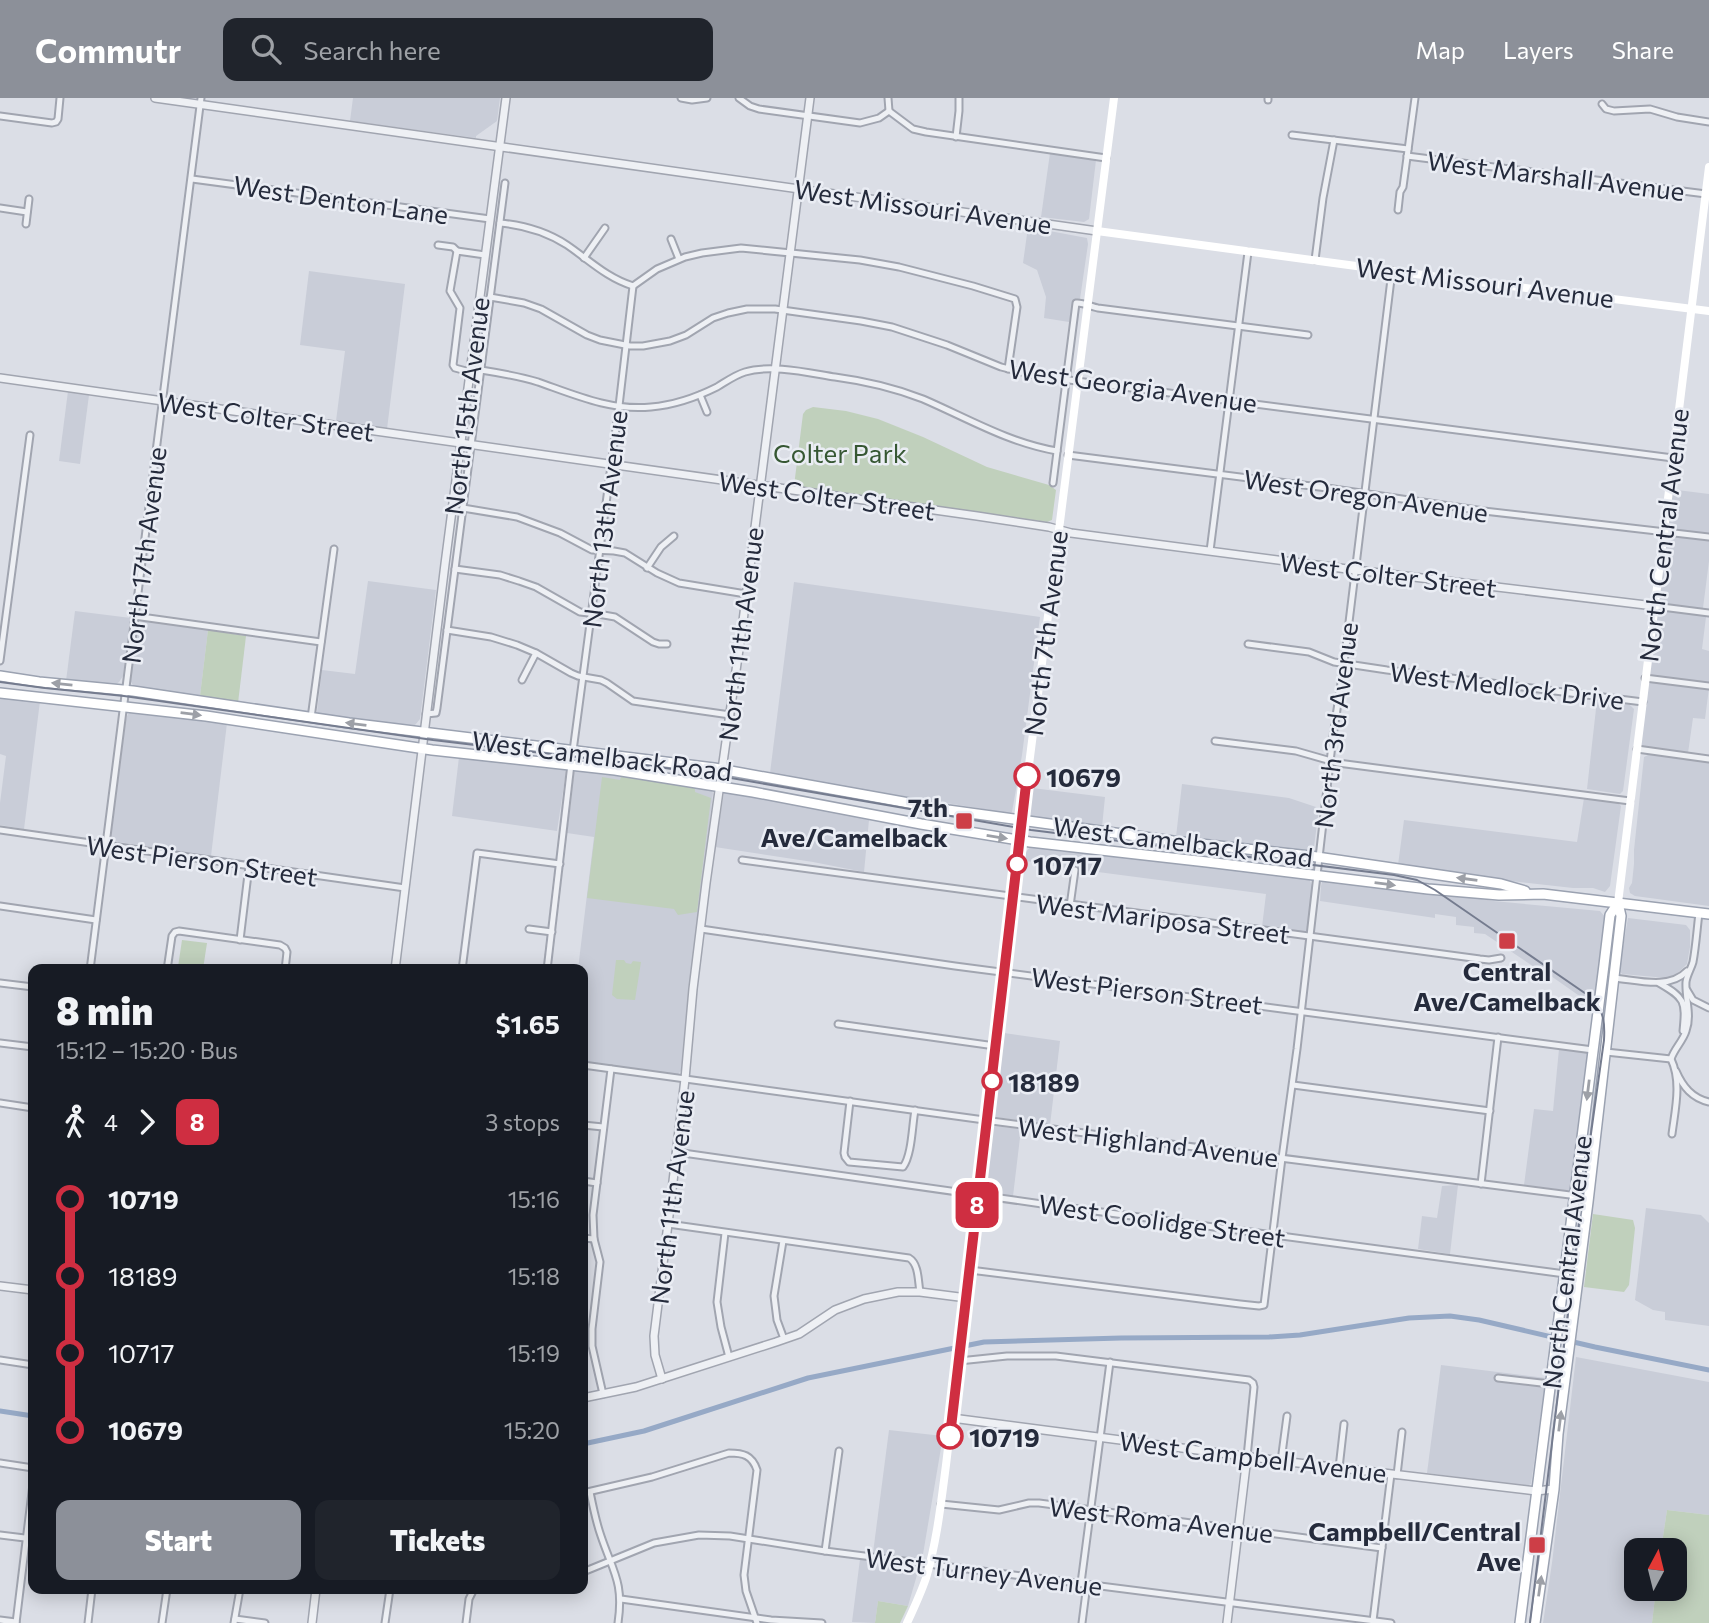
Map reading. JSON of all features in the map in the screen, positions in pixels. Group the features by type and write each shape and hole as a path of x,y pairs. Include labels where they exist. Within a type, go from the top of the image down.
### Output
{"main road":[{"name":"North 7th Avenue","path":"907,1623 930,1564 941,1504 1022,821 1114,98"},
{"name":"North Central Avenue","path":"1535,1623 1554,1489 1558,1434 1606,1052 1621,916 1618,903 1630,800 1709,167"},
{"name":"West Missouri Avenue","path":"1097,231 1709,311"},
{"name":"West Camelback Road","path":"0,676 723,769 899,803 1173,841 1319,858 1493,883 1534,894"},
{"name":"West Camelback Road","path":"0,692 206,716 422,749 571,764 720,786 1020,841 1473,893 1534,894 1704,914"},
{"path":"1473,893 1488,888 1493,883"},
{"name":"North Central Avenue","path":"1520,1623 1611,915 1618,903"}],"street":[{"path":"0,116 56,122 61,98"},
{"name":"West Missouri Avenue","path":"155,98 201,101 1097,231"},
{"name":"North 15th Avenue","path":"396,964 506,98"},
{"path":"681,98 707,98"},
{"path":"738,98 759,109 860,123 871,121 889,111"},
{"name":"North 11th Avenue","path":"662,1379 655,1355 654,1336 701,929 810,98"},
{"path":"888,98 889,111 913,129 1106,158"},
{"path":"956,137 959,98"},
{"path":"1398,211 1415,98"},
{"name":"North 17th Avenue","path":"91,964 201,101"},
{"path":"1602,104 1606,109 1614,111 1650,109 1709,122"},
{"name":"West Marshall Avenue","path":"1292,135 1707,195"},
{"path":"1315,260 1334,141"},
{"name":"West Denton Lane","path":"191,179 490,219"},
{"name":"North 15th Avenue","path":"426,714 436,713 437,708 505,183"},
{"path":"26,224 29,200"},
{"path":"0,208 27,212"},
{"path":"500,223 551,236 606,274 633,286 679,259 741,248 860,260 918,271 974,286 1015,299 1017,307 1008,369"},
{"path":"584,258 606,228"},
{"path":"671,239 679,259"},
{"path":"438,245 485,255"},
{"path":"457,251 450,291 460,308 453,365 454,368 471,372"},
{"path":"1210,551 1248,252"},
{"name":"North 3rd Avenue","path":"970,1270 1265,1305 1392,271"},
{"name":"North 13th Avenue","path":"573,751 633,286"},
{"name":"West Georgia Avenue","path":"490,297 524,303 541,309 587,335 626,345 643,346 670,341 686,335 713,318 738,310 760,308 892,327 921,335 1008,369 1038,376 1673,458"},
{"name":"North 7th Avenue","path":"1053,483 1075,305 1079,303 1087,306"},
{"path":"1087,306 1308,335"},
{"path":"481,370 536,381 584,399 619,406 649,408 670,405 701,395 743,372 758,369 847,378 877,384 922,399 995,432 1057,451"},
{"name":"West Colter Street","path":"0,378 976,516 1071,533 1654,606"},
{"path":"701,395 707,412"},
{"path":"0,661 30,435"},
{"name":"West Oregon Avenue","path":"1068,455 1484,512 1709,537"},
{"path":"463,508 529,520 592,550 625,554 679,583 746,594"},
{"path":"647,568 661,547 674,536"},
{"path":"312,718 334,550"},
{"path":"455,569 500,575 536,587 580,612 615,617 653,642 667,644"},
{"path":"1654,606 1709,612"},
{"path":"134,616 321,642"},
{"path":"447,630 501,640 536,653 571,673 601,680 639,702 730,715"},
{"name":"West Medlock Drive","path":"1248,644 1309,652 1334,662 1643,702"},
{"path":"522,680 536,653"},
{"path":"433,661 443,662"},
{"path":"1646,677 1709,686"},
{"path":"1214,741 1296,751 1330,761 1630,800"},
{"path":"1637,749 1709,759"},
{"path":"548,964 571,764"},
{"name":"West Pierson Street","path":"0,830 405,888"},
{"path":"463,964 477,853 560,864"},
{"name":"West Mariposa Street","path":"741,860 1013,899 1489,960 1501,958"},
{"path":"240,940 249,866"},
{"path":"1070,906 1075,870"},
{"path":"0,906 96,920"},
{"path":"1672,1134 1677,1088 1673,1053 1686,1031 1689,1017 1687,978 1704,914"},
{"path":"529,929 552,932"},
{"name":"West Pierson Street","path":"701,929 1593,1049"},
{"path":"168,964 175,932 280,945 287,952 286,964"},
{"path":"1683,1038 1685,1011 1678,994 1678,985 1691,966"},
{"path":"1614,978 1659,983 1683,976"},
{"path":"0,983 28,987"},
{"path":"1659,983 1678,994"},
{"path":"1686,987 1693,1000 1709,1007"},
{"path":"838,1024 995,1046"},
{"path":"1481,1184 1498,1037"},
{"path":"0,1043 28,1046"},
{"path":"1606,1052 1672,1062"},
{"path":"1672,1062 1684,1086 1700,1099 1709,1102"},
{"name":"West Highland Avenue","path":"588,1066 1575,1196 1588,1202"},
{"path":"603,1394 592,1346 600,1262 594,1239 593,1215 611,1069"},
{"path":"1293,1085 1490,1111"},
{"path":"850,1101 844,1153 849,1162 904,1167 915,1110"},
{"path":"0,1103 28,1107"},
{"path":"588,1126 603,1128"},
{"name":"West Coolidge Street","path":"676,1152 1565,1274"},
{"path":"588,1182 597,1183"},
{"path":"668,1224 909,1258 915,1265 919,1292"},
{"path":"725,1233 718,1302 729,1357"},
{"path":"588,1238 594,1239"},
{"path":"783,1241 774,1296 777,1320 784,1339"},
{"path":"0,1286 28,1289"},
{"path":"588,1397 636,1387 799,1334 835,1310 855,1302 898,1293 919,1292 967,1298"},
{"path":"960,1357 1056,1356 1249,1380 1254,1383 1227,1623"},
{"path":"0,1360 28,1363"},
{"path":"1082,1623 1090,1509 1110,1362"},
{"path":"1498,1378 1551,1385"},
{"path":"1281,1461 1287,1416"},
{"name":"West Campbell Avenue","path":"952,1418 1339,1468 1536,1491 1554,1489"},
{"path":"1339,1468 1344,1424"},
{"path":"1373,1621 1382,1548 1402,1432"},
{"path":"825,1551 839,1451"},
{"path":"588,1493 652,1477 729,1453 750,1457 757,1470 744,1575 756,1620"},
{"path":"0,1463 28,1467"},
{"path":"588,1499 619,1584 621,1599 618,1623"},
{"name":"West Roma Avenue","path":"941,1504 999,1510 1039,1503 1382,1548"},
{"path":"0,1535 28,1539"},
{"name":"West Turney Avenue","path":"588,1570 654,1543 699,1535 730,1536 825,1551 1229,1602 1337,1619 1391,1623"},
{"path":"0,1620 16,1622 28,1551"},
{"path":"88,1623 91,1594"},
{"path":"162,1623 165,1594"},
{"path":"239,1594 234,1621 265,1623"},
{"path":"312,1623 315,1594"},
{"path":"385,1623 389,1594"},
{"path":"466,1623 472,1594"},
{"path":"621,1599 756,1620 822,1623"}],"shaded area":[{"path":"353,98 500,98 497,121 476,138 350,121"},
{"path":"1050,153 1096,160 1089,219 1084,222 1041,217"},
{"path":"1028,227 1087,238 1080,299 1074,303 1069,322 1044,318 1046,297 1037,270 1023,263"},
{"path":"309,271 405,284 387,429 336,421 345,351 300,345"},
{"path":"68,391 89,395 80,464 59,461"},
{"path":"1669,489 1709,494 1709,561 1703,608 1707,609 1702,649 1709,651 1709,688 1705,719 1693,718 1688,753 1637,745"},
{"path":"368,581 436,590 420,719 415,725 375,723 320,715 317,712 322,670 355,674"},
{"path":"794,582 1040,617 1012,812 1005,815 990,810 896,795 879,795 770,773"},
{"path":"75,611 131,618 123,676 116,684 66,681"},
{"path":"144,621 208,630 200,696 132,684 130,679 138,623"},
{"path":"0,696 40,701 24,829 0,825 6,756 0,754"},
{"path":"1597,700 1630,705 1634,709 1623,791 1620,794 1587,789"},
{"path":"134,711 227,723 211,856 112,841 126,719 128,714"},
{"path":"1650,754 1709,762 1709,906 1635,896 1630,893 1644,757"},
{"path":"459,757 564,768 566,772 557,831 452,816"},
{"path":"578,768 711,789 713,793 681,1071 678,1074 588,1063 588,964 579,964 594,837 567,833 574,773"},
{"path":"1182,784 1289,798 1319,808 1314,847 1308,851 1176,837"},
{"path":"1032,788 1105,797 1102,827 1033,818 1029,813"},
{"path":"728,791 869,820 864,872 715,847 724,793"},
{"path":"1584,798 1618,803 1621,806 1610,886 1605,892 1593,888 1476,877 1398,865 1404,820 1577,842"},
{"path":"1030,847 1309,878 1312,886 1307,933 1262,927 1266,894 1052,866 1047,861 1025,861"},
{"path":"1327,880 1493,901 1600,911 1606,918 1597,999 1588,1002 1485,934 1474,933 1474,927 1456,925 1456,917 1435,914 1435,918 1320,901 1322,882"},
{"path":"1628,918 1686,925 1690,930 1687,964 1675,975 1666,978 1622,974 1619,970"},
{"path":"1004,1033 1060,1041 1050,1125 995,1117"},
{"path":"1559,1049 1589,1053 1572,1191 1524,1185 1534,1109 1553,1111"},
{"path":"994,1126 1021,1129 1013,1196 986,1191"},
{"path":"1458,1185 1450,1254 1418,1249 1422,1216 1437,1218 1442,1186"},
{"path":"1646,1208 1701,1215 1709,1223 1709,1326 1665,1320 1665,1312 1653,1310 1635,1300"},
{"path":"1576,1357 1709,1382 1709,1515 1667,1510 1663,1538 1624,1538 1624,1601 1655,1601 1652,1623 1543,1623"},
{"path":"1441,1365 1546,1378 1531,1484 1527,1486 1427,1473"},
{"path":"889,1430 943,1436 922,1560 873,1553"},
{"path":"860,1559 919,1568 908,1606 878,1601 875,1623 852,1622"}],"green space":[{"name":"Colter Park","path":"813,407 878,419 987,467 1049,485 1056,490 1052,520 1047,522 794,486 803,414"},
{"path":"208,630 246,636 238,703 200,696"},
{"path":"602,777 620,780 621,777 695,788 695,792 711,798 697,912 678,915 674,909 587,898"},
{"path":"182,940 207,943 204,964 178,964"},
{"path":"616,960 631,964 633,961 641,962 635,1000 617,999 612,995"},
{"path":"1593,1214 1633,1220 1635,1228 1629,1285 1624,1292 1584,1287"},
{"path":"1667,1510 1709,1515 1709,1623 1652,1623 1655,1601 1687,1601 1687,1538 1663,1538"},
{"path":"878,1601 908,1606 900,1623 875,1623"}],"waterway":[{"path":"588,1443 644,1431 808,1378 984,1342 1269,1337 1300,1335 1409,1318 1450,1316 1709,1370"},
{"path":"0,1411 28,1415"}],"tram line":[{"path":"0,682 124,696 433,740 652,766 1031,830 1394,875 1417,880 1435,890 1592,998 1604,1023 1530,1623"}],"bus line":[{"name":"8","path":"950,1436 1027,776"}],"place":[{"name":"10679","path":"1027,776"},
{"name":"7th Ave/Camelback","path":"964,821"},
{"name":"10717","path":"1017,864"},
{"name":"Central Ave/Camelback","path":"1507,941"},
{"name":"18189","path":"992,1081"},
{"name":"10719","path":"950,1436"},
{"name":"Campbell/Central Ave","path":"1537,1545"}]}
